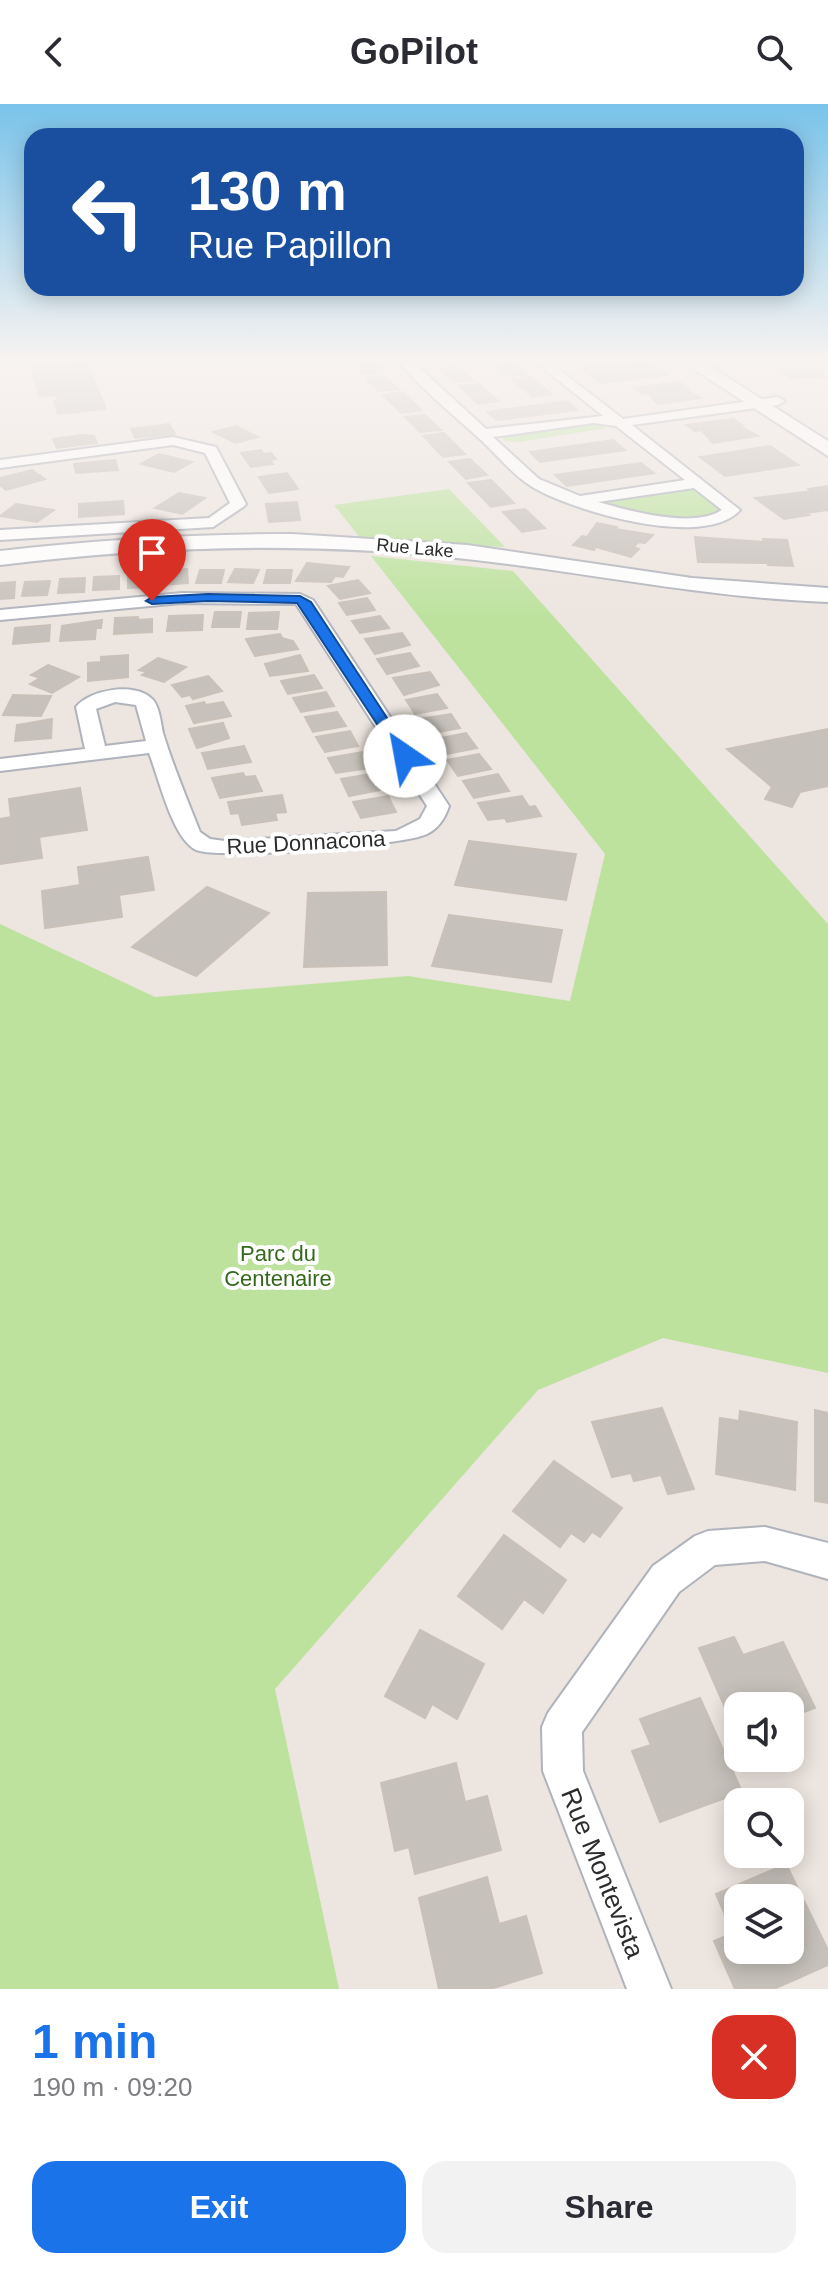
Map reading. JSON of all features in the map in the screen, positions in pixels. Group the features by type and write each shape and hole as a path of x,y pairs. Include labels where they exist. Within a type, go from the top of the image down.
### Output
{"street":[{"path":"0,464 121,448"},
{"path":"0,535 213,522 238,504 211,450 202,448"},
{"path":"497,448 534,482 573,501 608,511 672,521 706,522 727,517 732,510 652,448"},
{"path":"573,501 697,483"},
{"name":"Rue Lake","path":"0,558 155,543 328,542 487,555 726,591 828,595"},
{"name":"Rue Donnacona","path":"0,615 182,598 300,599 307,604 438,806 435,818 423,828 397,837 225,848 204,845 190,835 157,746 145,702 133,695 121,696 96,699 86,707 96,753"},
{"path":"0,765 157,746"},
{"name":"Rue Montevista","path":"649,1989 563,1771 562,1727 666,1579 708,1548 765,1544 828,1561"}],"green space":[{"path":"693,487 723,508 719,515 642,515 626,512 605,501"},
{"path":"449,489 505,547 361,539 334,505"},
{"name":"Parc du Centenaire","path":"371,556 513,571 828,924 828,1373 663,1338 538,1390 275,1689 339,1989 0,1989 0,924 155,997 408,976 570,1001 605,854"}],"building":[{"path":"434,448 459,448 465,454 443,457"},
{"path":"558,448 625,450 540,462 530,452"},
{"path":"773,448 798,465 725,476 700,457"},
{"path":"261,450 264,454 271,453 276,459 270,460 273,464 251,467 241,453"},
{"path":"159,454 192,462 174,472 141,464"},
{"path":"470,459 487,475 466,479 449,462"},
{"path":"115,460 118,470 76,473 74,464"},
{"path":"641,463 654,473 567,486 555,475"},
{"path":"32,470 45,479 6,490 0,485 0,478"},
{"path":"287,473 298,489 269,493 259,477"},
{"path":"491,480 514,503 491,507 468,483"},
{"path":"828,486 828,510 806,513 809,515 784,519 755,498 813,491 809,489"},
{"path":"179,493 205,498 182,514 155,508"},
{"path":"123,501 124,514 79,517 79,504"},
{"path":"297,502 300,520 269,522 266,504"},
{"path":"16,504 54,510 37,522 0,516"},
{"path":"525,509 545,528 522,532 503,512"},
{"path":"597,523 653,535 645,543 639,542 633,547 639,549 631,557 596,547 594,550 573,545 582,536 587,537"},
{"path":"695,537 764,542 763,539 787,540 793,566 698,562"},
{"path":"307,563 349,567 343,577 335,576 331,582 296,581"},
{"path":"177,565 178,570 187,569 188,583 163,585 162,566"},
{"path":"235,569 259,570 253,583 228,582"},
{"path":"200,570 224,570 221,583 196,583"},
{"path":"267,570 292,570 290,583 264,583"},
{"path":"154,574 154,587 128,588 128,575"},
{"path":"119,576 119,589 93,590 94,577"},
{"path":"85,578 84,592 58,593 60,579"},
{"path":"358,580 370,593 340,599 328,586"},
{"path":"50,581 47,595 22,596 25,582"},
{"path":"15,582 14,598 0,599 0,583"},
{"path":"367,598 375,610 347,615 339,603"},
{"path":"215,612 241,612 239,627 212,627"},
{"path":"279,612 277,629 247,629 249,613"},
{"path":"203,615 202,630 167,631 169,616"},
{"path":"380,616 389,628 360,633 352,621"},
{"path":"138,617 138,620 152,619 152,632 114,634 115,618"},
{"path":"102,620 101,628 96,628 95,639 60,641 62,626"},
{"path":"50,625 49,641 13,644 15,628"},
{"path":"402,633 410,645 375,654 365,639"},
{"path":"280,634 282,638 293,641 298,649 255,656 246,639"},
{"path":"410,653 419,666 387,674 377,659"},
{"path":"128,655 128,677 88,681 88,663 101,662 101,657"},
{"path":"300,655 308,671 270,676 265,664"},
{"path":"158,658 186,667 164,682 142,675 147,672 139,670"},
{"path":"48,665 79,677 52,693 30,684 40,678 31,675"},
{"path":"430,672 439,685 404,695 393,678"},
{"path":"314,675 322,688 288,694 281,681"},
{"path":"208,676 222,691 193,699 190,695 182,697 172,685"},
{"path":"326,692 334,706 301,712 293,698"},
{"path":"437,694 447,708 415,714 406,700"},
{"path":"13,695 51,696 41,716 3,715"},
{"path":"204,702 206,705 223,702 231,716 194,723 186,706"},
{"path":"337,712 346,726 313,732 305,717"},
{"path":"451,714 460,728 428,734 419,719"},
{"path":"52,719 51,738 15,741 17,725"},
{"path":"223,723 229,738 197,748 189,729"},
{"path":"828,729 828,786 800,792 792,807 765,799 772,787 727,749"},
{"path":"350,731 358,746 325,752 316,737"},
{"path":"466,733 477,748 442,755 431,740"},
{"path":"244,746 251,762 208,769 202,753"},
{"path":"362,752 370,768 336,773 328,758"},
{"path":"479,754 491,769 458,776 447,760"},
{"path":"243,773 245,777 255,776 262,791 220,798 212,778"},
{"path":"376,773 385,789 349,796 341,779"},
{"path":"498,774 509,791 474,798 463,781"},
{"path":"80,788 87,830 39,837 42,858 0,864 0,819 11,817 9,799"},
{"path":"282,795 286,812 275,813 277,820 242,825 239,813 231,814 228,802"},
{"path":"388,796 396,812 361,818 353,802"},
{"path":"522,796 529,807 535,806 541,816 507,822 505,818 488,820 478,803"},
{"path":"469,841 576,854 566,900 455,885"},
{"path":"148,857 154,890 119,895 122,917 45,928 42,891 80,885 78,867"},
{"path":"207,887 269,913 196,976 132,947"},
{"path":"386,892 387,965 304,967 308,893"},
{"path":"449,915 562,930 551,982 432,966"},
{"path":"662,1408 694,1489 668,1494 661,1475 634,1481 631,1473 612,1477 592,1422"},
{"path":"815,1410 828,1413 828,1503 815,1501"},
{"path":"740,1411 797,1422 795,1490 716,1474 720,1418 739,1421"},
{"path":"554,1461 622,1508 600,1537 592,1532 584,1542 571,1533 560,1547 513,1511"},
{"path":"504,1535 566,1580 543,1613 524,1599 502,1629 458,1596"},
{"path":"420,1630 484,1664 457,1719 432,1704 425,1718 385,1696"},
{"path":"734,1637 743,1655 783,1642 815,1708 804,1712 804,1692 724,1692 724,1705 699,1648"},
{"path":"700,1698 724,1752 724,1772 733,1772 740,1788 724,1788 724,1799 660,1822 632,1751 651,1745 640,1719"},
{"path":"456,1763 465,1802 487,1796 501,1850 415,1874 409,1847 395,1851 381,1783"},
{"path":"777,1868 788,1868 796,1884 739,1884"},
{"path":"487,1877 499,1924 526,1916 542,1973 490,1989 439,1989 419,1898"},
{"path":"724,1891 724,1912 716,1894"},
{"path":"804,1901 828,1950 828,1965 774,1989 735,1989 724,1964 804,1964"},
{"path":"724,1937 724,1964 714,1941"}],"route":[{"path":"152,601 182,598 300,599 307,604 405,756"}]}
